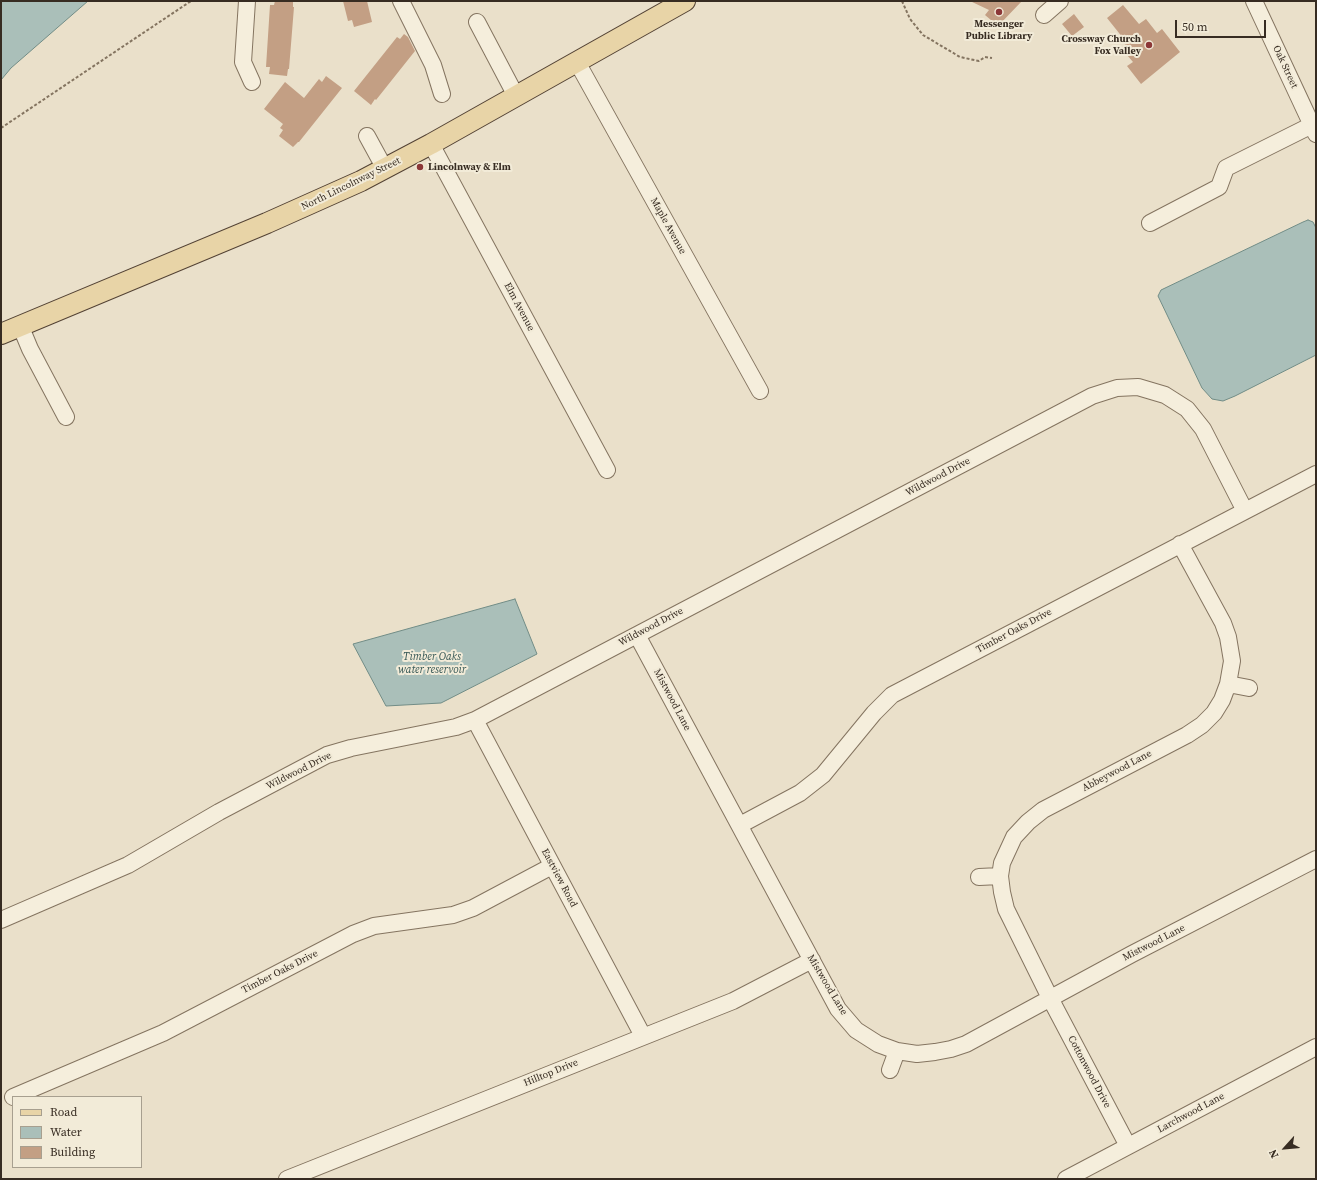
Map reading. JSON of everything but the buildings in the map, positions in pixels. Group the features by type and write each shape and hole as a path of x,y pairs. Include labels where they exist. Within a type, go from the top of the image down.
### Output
{"main road":[{"name":"North Lincolnway Street","path":"1,334 287,215 361,182 685,1"}],"street":[{"path":"247,1 243,62 252,82"},
{"path":"401,1 434,65 442,94"},
{"name":"Oak Street","path":"1254,1 1314,130"},
{"path":"477,22 516,96"},
{"name":"Maple Avenue","path":"577,62 760,391"},
{"path":"1150,224 1220,188 1226,168 1314,130"},
{"path":"367,136 385,169"},
{"name":"Elm Avenue","path":"431,144 607,470"},
{"path":"20,325 30,349 66,417"},
{"name":"Wildwood Drive","path":"1,920 128,865 219,812 327,755 351,748 456,727 474,720 1092,396 1117,388 1138,387 1165,395 1187,409 1203,429 1244,511"},
{"name":"Timber Oaks Drive","path":"740,825 800,793 823,775 874,713 892,695 1316,474"},
{"name":"Abbeywood Lane","path":"1050,998 1006,909 1002,892 1000,876 1002,863 1014,837 1028,822 1043,810 1187,735 1202,725 1214,713 1222,700 1228,684 1232,661 1228,637 1223,623 1180,544"},
{"name":"Mistwood Lane","path":"637,635 838,1009 856,1030 878,1044 897,1051 917,1054 951,1049 966,1044 1140,950 1316,859"},
{"path":"1228,684 1249,688"},
{"name":"Eastview Road","path":"474,720 643,1036"},
{"name":"Timber Oaks Drive","path":"15,1096 163,1033 353,934 374,926 453,916 473,908 552,866"},
{"path":"979,877 1000,876"},
{"name":"Hilltop Drive","path":"287,1179 734,1001 812,960"},
{"name":"Cottonwood Drive","path":"1050,998 1128,1146"},
{"name":"Larchwood Lane","path":"1066,1179 1316,1047"},
{"path":"890,1070 897,1051"},
{"name":"Timber Oaks Drive","path":"1,1102 12,1097"}],"path":[{"path":"1,128 191,1"},
{"path":"902,1 910,19 923,35 960,57 979,61 985,57 992,58"}],"water":[{"path":"1,1 88,1 11,68 1,80"},
{"path":"1308,220 1313,222 1316,228 1316,355 1235,396 1223,401 1212,399 1202,388 1158,296 1161,290"},
{"name":"Timber Oaks water reservoir","path":"515,599 537,654 441,703 386,706 353,644"}],"place":[{"name":"Messenger Public Library","path":"999,12"},
{"name":"Crossway Church Fox Valley","path":"1149,45"},
{"name":"Lincolnway & Elm","path":"420,167"}]}
